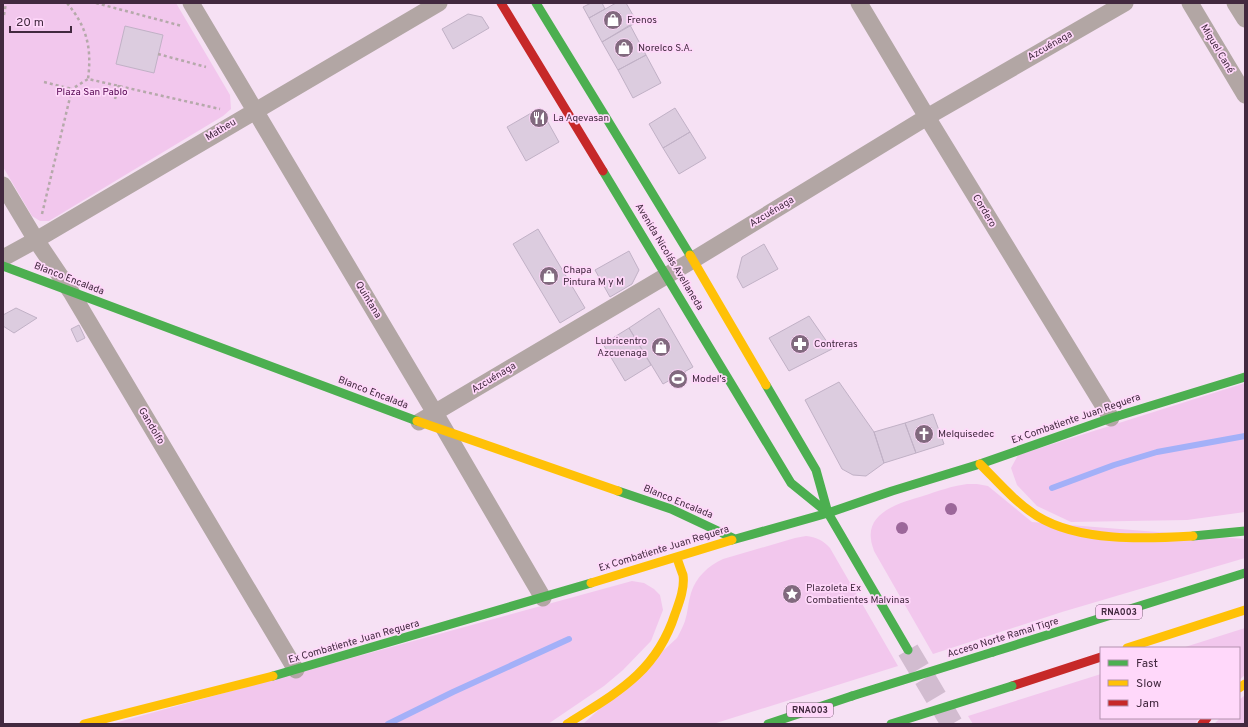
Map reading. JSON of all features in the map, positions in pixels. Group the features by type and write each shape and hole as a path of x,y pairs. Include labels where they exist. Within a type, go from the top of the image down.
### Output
{"main road":[{"name":"Avenida Nicolás Avellaneda","path":"501,3 791,483 828,513"},
{"name":"Avenida Nicolás Avellaneda","path":"536,3 693,260 816,470 828,513 908,650"},
{"name":"Blanco Encalada","path":"3,266 446,432 671,509 734,539"},
{"name":"Ex Combatiente Juan Reguera","path":"84,724 296,670 677,558 734,539 828,513 892,490 980,464 1111,418 1245,377"},
{"path":"980,464 1013,497 1038,516 1062,526 1086,532 1118,537 1153,539 1202,536 1245,531"},
{"path":"567,724 618,691 642,671 660,649 672,624 681,597 683,577 677,558"},
{"name":"Acceso Norte Ramal Tigre","path":"768,724 1245,572"},
{"path":"1130,647 1245,610"},
{"path":"891,724 1100,656"}],"street":[{"name":"Quintana","path":"191,3 233,74 250,113 436,413 543,598"},
{"name":"Matheu","path":"3,258 439,3"},
{"name":"Cordero","path":"859,3 1111,418"},
{"name":"Azcuénaga","path":"419,422 667,276 927,117 1125,3"},
{"name":"Miguel Cané","path":"1190,3 1245,94"},
{"path":"1235,3 1245,19"},
{"name":"Gandolfo","path":"3,185 36,240 71,292 296,670"}],"path":[{"path":"4,15 6,3"},
{"path":"67,3 83,26 88,40 90,57 88,79"},
{"path":"96,3 208,33"},
{"path":"158,54 233,74"},
{"path":"36,240 72,89 88,79 250,113"},
{"path":"44,82 72,89"},
{"path":"115,99 118,85"}],"green space":[{"name":"Plaza San Pablo","path":"3,3 176,3 230,95 231,109 223,116 49,221 40,221 32,216 3,167"},
{"path":"1245,383 1245,512 1187,520 1071,522 1037,506 1017,485 1011,468 1018,455"},
{"path":"967,484 988,486 1032,522 1245,539 1245,558 1062,612 933,654 874,551 871,540 871,529 880,515 888,509 906,501"},
{"path":"806,536 819,539 830,548 898,666 713,724 583,724 677,638 685,621 693,587 699,577 712,565 723,559"},
{"path":"632,581 644,583 660,595 663,610 651,641 623,670 604,686 548,724 111,724"},
{"path":"1245,628 1245,675 1240,679 1240,647 1185,647"},
{"path":"1100,674 1100,719 1198,719 1195,724 973,724 968,716"},
{"path":"1245,695 1245,724 1214,724 1219,719 1240,719 1240,699"}],"building":[{"path":"591,3 602,3 605,9 589,18 583,7"},
{"name":"Frenos","path":"616,3 626,3 637,22 602,42 589,18"},
{"path":"468,14 482,17 489,28 453,49 442,29"},
{"name":"Norelco S.A.","path":"630,25 646,55 618,70 602,42"},
{"path":"125,26 163,35 154,73 116,64"},
{"path":"646,55 661,83 633,98 618,70"},
{"path":"540,108 559,142 526,161 507,127"},
{"path":"675,108 690,132 663,148 649,124"},
{"path":"690,132 706,158 679,174 663,148"},
{"name":"Chapa Pintura M y M","path":"538,229 585,308 560,323 513,244"},
{"path":"764,244 778,269 743,288 737,277 742,257"},
{"path":"629,251 639,270 632,284 610,297 595,270"},
{"path":"16,308 37,318 14,333 3,326 3,315"},
{"name":"Lubricentro Azcuenaga","path":"659,308 693,367 663,384 629,328"},
{"name":"Contreras","path":"809,316 832,349 789,371 769,338"},
{"path":"79,325 85,338 77,342 71,329"},
{"path":"629,328 651,365 625,381 603,344"},
{"path":"839,382 874,432 884,463 866,476 853,475 842,469 805,400"},
{"name":"Melquisedec","path":"933,414 944,444 916,453 905,423"},
{"path":"905,423 916,453 884,463 874,432"}],"waterway":[{"path":"1052,488 1114,465 1157,452 1245,436"},
{"path":"388,724 453,692 569,639"}],"tunnel":[{"path":"908,650 952,724"}],"traffic: fast":[{"path":"536,3 690,255"},
{"path":"603,171 791,483 828,513"},
{"path":"3,266 417,421"},
{"path":"732,540 828,513 892,491 980,464 1111,418 1245,377"},
{"path":"766,385 816,470 828,513 908,650"},
{"path":"618,491 671,509 735,539"},
{"path":"1193,536 1245,531"},
{"path":"993,652 1245,573"},
{"path":"273,676 591,583"},
{"path":"852,696 993,652"},
{"path":"891,724 1012,686"},
{"path":"768,724 852,696"}],"traffic: slow":[{"path":"690,255 766,385"},
{"path":"417,421 618,491"},
{"path":"980,464 1007,492 1037,516 1072,531 1092,535 1134,538 1193,536"},
{"path":"591,583 732,540"},
{"path":"567,724 602,702 632,680 657,652 667,634 682,590 683,575 677,558"},
{"path":"1130,647 1245,610"},
{"path":"84,724 273,676"},
{"path":"1240,687 1245,684"}],"traffic: jam":[{"path":"501,3 603,171"},
{"path":"1012,686 1100,657"},
{"path":"1202,724 1206,719"}],"place":[{"name":"Frenos","path":"613,20"},
{"name":"Norelco S.A.","path":"624,48"},
{"name":"La Aqevasan","path":"539,118"},
{"name":"Chapa Pintura M y M","path":"549,276"},
{"name":"Contreras","path":"800,344"},
{"name":"Lubricentro Azcuenaga","path":"661,347"},
{"name":"Model's","path":"678,379"},
{"name":"Melquisedec","path":"924,434"},
{"name":"Plazoleta Ex Combatientes Malvinas","path":"792,594"}]}
